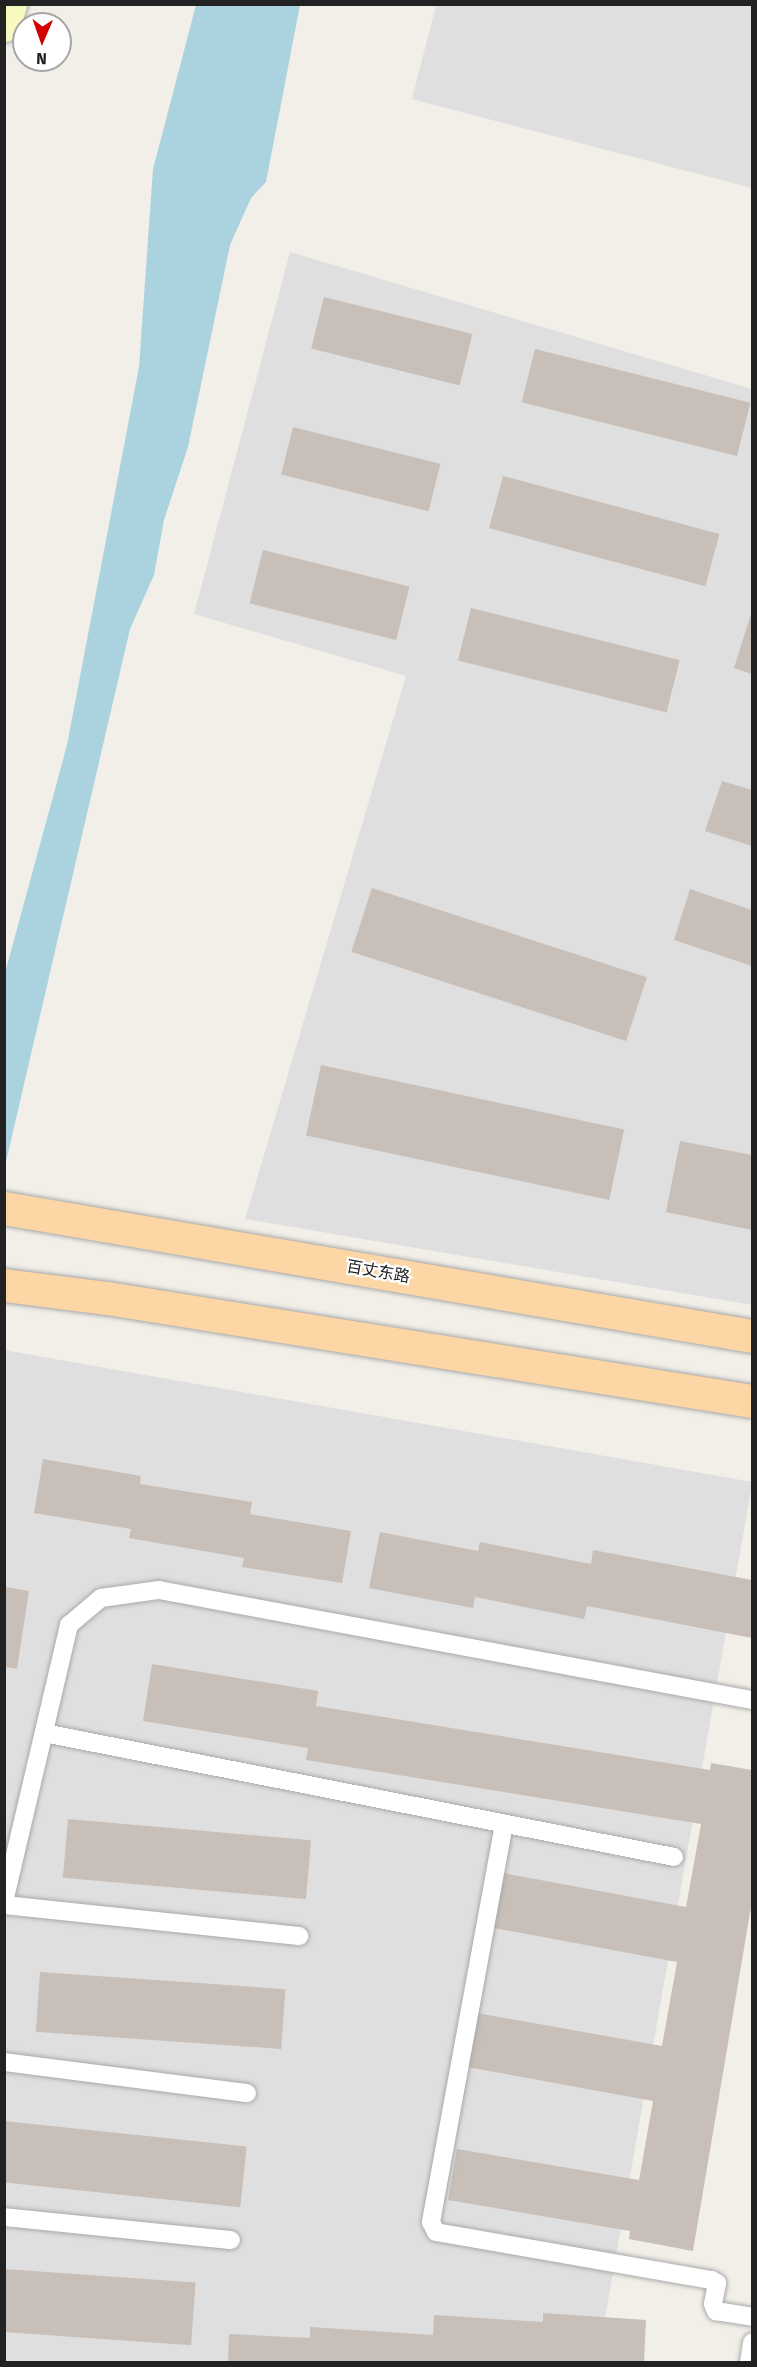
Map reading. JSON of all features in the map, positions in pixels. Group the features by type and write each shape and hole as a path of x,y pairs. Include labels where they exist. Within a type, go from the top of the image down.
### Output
{"main road":[{"name":"百丈东路","path":"4,1208 753,1336"},
{"path":"4,1286 107,1298 753,1401"}],"street":[{"path":"4,25 10,4"}],"lane":[{"path":"299,1936 4,1904 69,1625 101,1598 159,1590 753,1700"},
{"path":"44,1733 674,1857"},
{"path":"504,1824 431,2222 436,2232 712,2280 717,2283 713,2304 716,2311 753,2317"},
{"path":"4,2062 247,2093"},
{"path":"4,2217 231,2240"},
{"path":"749,2362 753,2342"}],"shaded area":[{"path":"436,5 752,5 752,188 412,99"},
{"path":"290,252 752,389 752,1305 245,1219 406,676 194,614"},
{"path":"4,1350 752,1482 597,2362 4,2362"}],"water":[{"path":"196,5 300,5 266,182 251,198 230,245 188,447 164,520 154,575 130,629 5,1166 5,973 67,745 139,367 153,169"}],"building":[{"path":"324,297 472,334 460,385 311,348"},
{"path":"535,349 750,403 737,456 522,402"},
{"path":"293,427 440,464 429,511 281,475"},
{"path":"503,476 719,534 705,586 489,528"},
{"path":"263,550 410,587 396,640 250,603"},
{"path":"471,608 680,660 667,712 458,660"},
{"path":"752,611 752,674 734,668"},
{"path":"722,781 752,790 752,846 705,831"},
{"path":"372,888 647,977 626,1041 351,952"},
{"path":"690,889 752,910 752,966 674,940"},
{"path":"321,1065 624,1129 609,1200 306,1135"},
{"path":"680,1141 752,1155 752,1230 666,1212"},
{"path":"43,1459 141,1476 140,1484 252,1502 250,1514 351,1531 342,1583 242,1567 244,1558 129,1538 131,1529 34,1513"},
{"path":"380,1532 478,1551 480,1542 591,1564 593,1550 752,1580 752,1638 587,1606 584,1619 475,1597 473,1608 369,1588"},
{"path":"5,1587 29,1591 17,1669 5,1667"},
{"path":"152,1664 318,1691 316,1706 710,1770 711,1763 752,1770 752,1901 693,2251 629,2239 630,2231 448,2200 457,2149 639,2180 653,2101 467,2067 477,2013 662,2046 677,1962 494,1928 503,1873 686,1907 701,1824 306,1760 308,1748 143,1721"},
{"path":"68,1819 311,1840 306,1899 63,1878"},
{"path":"40,1972 285,1989 281,2049 36,2032"},
{"path":"4,2121 247,2147 240,2207 4,2182"},
{"path":"4,2269 196,2282 191,2345 4,2332"},
{"path":"543,2313 646,2320 644,2362 228,2362 229,2334 310,2338 310,2327 433,2335 434,2315 543,2322"}]}
